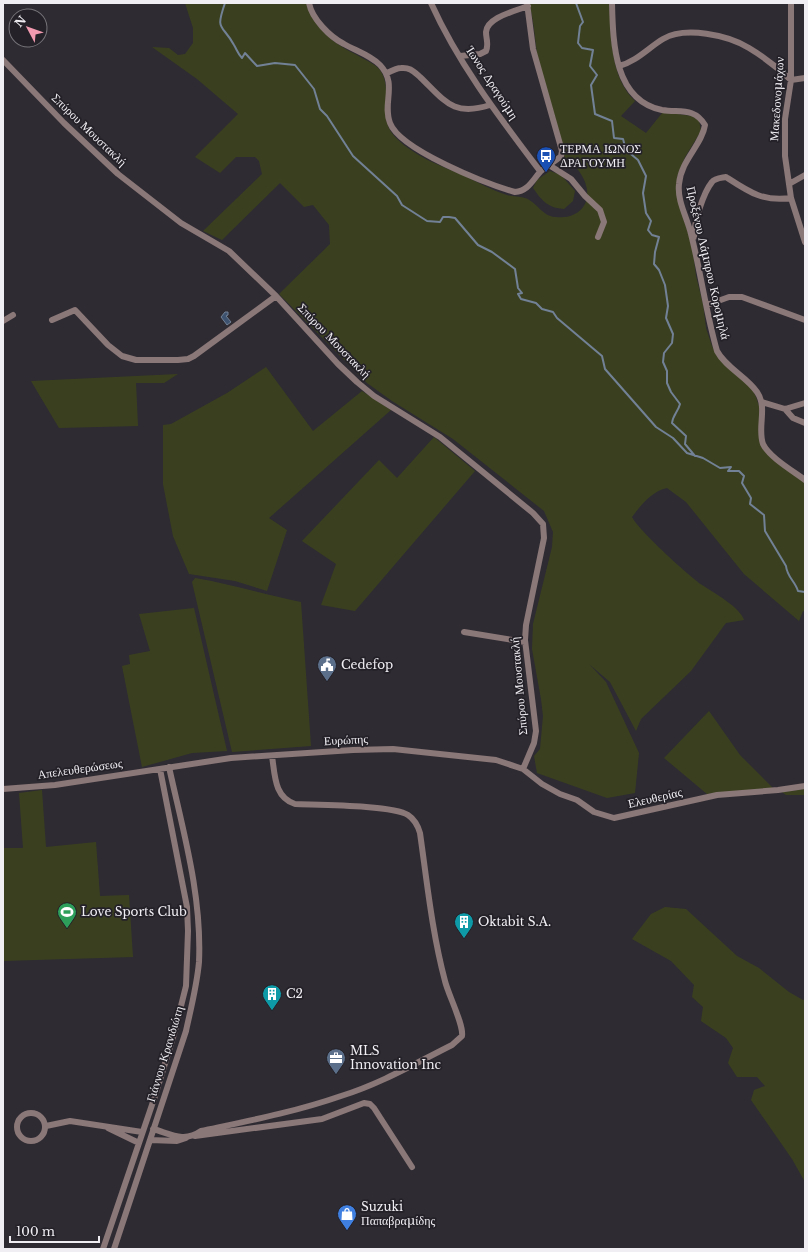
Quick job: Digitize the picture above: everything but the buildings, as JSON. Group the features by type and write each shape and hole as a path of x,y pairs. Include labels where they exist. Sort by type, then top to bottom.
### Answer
{"street":[{"path":"309,3 320,24 328,32 342,43 372,58 387,73 390,96 388,110 390,122 395,132 426,155 465,174 515,192 521,192 528,187 540,171 561,156 562,151 533,49 527,4 494,20 488,26 486,32 488,46 486,51 480,54 460,56"},
{"name":"Ίωνος Δραγούμη","path":"432,3 460,56 490,105 540,171"},
{"name":"Προξένου Λάμπρου Κορομηλά","path":"612,3 613,26 619,66 624,84 639,101 662,110 695,113 700,117 704,125 702,134 685,163 679,185 682,208 694,247 712,333 719,355 721,359 748,381 762,402"},
{"name":"Μακεδονομάχων","path":"791,3 791,80 784,138 791,198 805,242"},
{"path":"619,66 637,58 663,39 673,34 683,32 723,37 749,48 791,80 805,78"},
{"name":"Σπύρου Μουστακλή","path":"3,60 69,128 118,174 181,223 229,251 276,296 338,364 357,382 374,396 440,437 533,513 543,524 544,538 526,625 525,642 536,731 534,743 523,769"},
{"path":"387,73 400,68 411,69 451,106 456,108 476,110 490,105"},
{"path":"549,165 571,179 585,196 600,210 604,222 598,237"},
{"path":"789,184 805,175"},
{"path":"694,247 694,231 705,195 712,182 719,178 726,177 766,199 791,198"},
{"path":"52,320 75,310 108,345 125,357 139,360 183,360 198,353 276,296"},
{"path":"707,305 729,297 742,297 805,320"},
{"path":"3,321 13,315"},
{"path":"805,423 793,418 785,409 762,402 763,443 767,450 805,480"},
{"path":"785,409 805,403"},
{"path":"464,632 525,642"},
{"name":"Ευρώπης","path":"169,767 231,758 393,749 496,760 523,769"},
{"path":"193,1137 201,1131 285,1113 368,1086 458,1042 463,1032 445,982 437,945 420,833 417,825 409,816 387,809 295,804 289,802 278,790 272,756"},
{"name":"Απελευθερώσεως","path":"3,789 55,785 169,767"},
{"name":"Γιάννου Κρανιδιώτη","path":"114,1249 186,1031 194,995 198,963 198,910 194,882 169,767"},
{"name":"Γιάννου Κρανιδιώτη","path":"103,1249 176,1028 186,986 188,960 187,907 160,769"},
{"name":"Ελευθερίας","path":"523,769 560,794 576,800 594,812 614,818 717,795 805,786"},
{"path":"150,1140 177,1142 186,1138 322,1118 364,1103 370,1104 374,1108 412,1167"},
{"path":"29,1112 38,1114 42,1117 46,1126 43,1135 40,1138 30,1141 22,1138 17,1130 18,1120 25,1113 29,1112"},
{"path":"46,1126 67,1121 142,1132"},
{"path":"102,1125 139,1143"},
{"path":"153,1129 186,1138"}],"green space":[{"path":"185,3 306,3 314,20 331,39 372,63 380,70 386,87 387,122 390,130 396,138 411,150 428,160 507,195 523,197 550,216 566,217 576,214 586,203 587,192 585,182 580,172 562,155 561,152 548,109 541,77 533,19 529,3 609,3 613,55 616,68 620,80 635,101 621,116 646,133 663,112 692,116 699,120 701,131 685,157 677,177 678,201 692,245 696,276 703,304 706,328 712,346 717,356 750,384 759,406 762,447 805,483 805,612 803,611 799,621 744,574 686,502 667,488 656,492 643,503 632,517 636,523 653,542 676,563 702,585 732,605 742,615 744,620 726,623 691,671 641,719 636,731 610,682 589,664 606,682 639,753 635,793 607,798 537,773 534,756 540,749 543,716 532,649 533,624 552,547 553,532 544,511 453,439 392,401 367,383 279,294 330,244 329,225 313,205 304,207 280,183 222,240 203,231 262,174 259,161 255,157 236,157 220,173 195,157 238,114 197,79 152,47 169,48 178,55 185,54 193,43 193,28"},
{"path":"550,171 561,175 575,191 573,201 564,209 554,207 546,203 539,197 533,188 537,180"},
{"path":"266,367 313,431 362,391 391,410 269,518 287,530 267,591 235,581 189,574 173,536 163,484 163,425 171,424 227,393"},
{"path":"178,374 164,383 136,383 138,426 59,428 31,381"},
{"path":"434,437 475,471 355,611 321,605 336,564 302,541 379,460 397,478"},
{"path":"195,578 301,602 311,746 232,752 192,582"},
{"path":"194,608 227,751 192,753 142,767 122,666 130,664 129,655 150,651 139,614"},
{"path":"709,711 740,755 774,789 707,794 664,758"},
{"path":"805,789 805,795 786,795 782,792"},
{"name":"Love Sports Club","path":"42,790 46,847 96,842 100,896 129,895 133,957 3,961 3,848 23,848 19,793"},
{"path":"665,907 686,909 737,956 759,968 789,992 803,1000 805,999 805,1182 792,1159 751,1100 754,1090 765,1086 757,1077 737,1077 728,1063 733,1048 726,1038 701,1021 703,1007 692,997 694,985 671,961 632,939 651,914"}],"water":[{"path":"225,312 228,312 228,315 226,316 231,322 227,325 221,317"}],"waterway":[{"path":"225,3 220,19 221,27 230,38 242,58 245,53 257,66 275,63 295,65 314,89 320,109 327,116 353,156 397,196 402,205 427,221 440,222 443,217 455,218 478,245 492,252 515,269 518,288 522,293 518,294 521,299 536,303 542,309 553,312 557,318 602,356 605,369 656,427 673,438 687,453 703,458 720,468 731,467 728,471 739,471 744,476 742,483 751,498 750,504 764,515 765,531 786,566 788,573 798,591 805,592"},
{"path":"576,3 583,22 580,26 578,43 582,48 593,50 590,66 597,75 591,85 595,114 612,121 614,138 623,139 626,150 638,160 646,176 643,193 646,213 651,221 648,230 652,235 659,237 655,252 654,264 659,270 665,285 668,306 666,318 673,334 672,343 664,353 663,362 667,371 667,383 671,392 680,404 672,423 686,436 685,444 695,456"}],"place":[{"name":"ΤΕΡΜΑ ΙΩΝΟΣ ΔΡΑΓΟΥΜΗ","path":"546,173"},
{"name":"Cedefop","path":"327,682"},
{"name":"Love Sports Club","path":"67,929"},
{"name":"Oktabit S.A.","path":"464,939"},
{"name":"C2","path":"272,1011"},
{"name":"MLS Innovation Inc","path":"336,1075"},
{"name":"Suzuki Παπαβραμίδης","path":"347,1231"}]}
